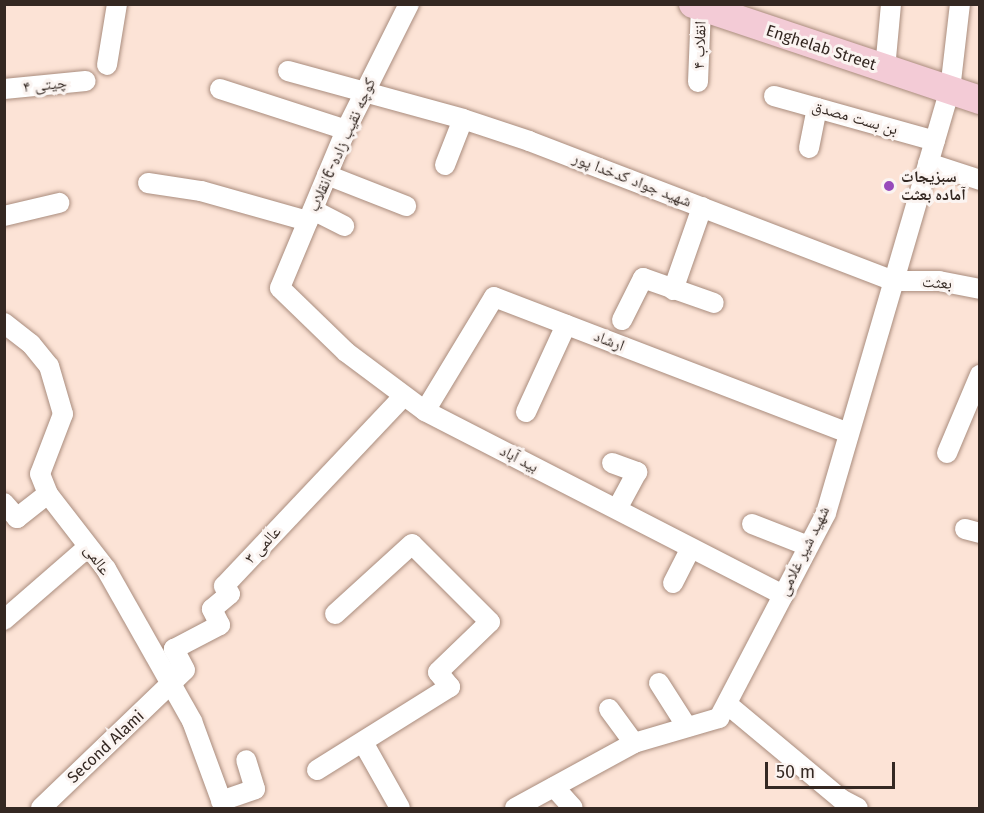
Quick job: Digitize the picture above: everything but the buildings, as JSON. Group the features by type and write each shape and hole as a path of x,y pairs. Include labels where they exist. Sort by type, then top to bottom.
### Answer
{"main road":[{"name":"Enghelab Street","path":"697,6 980,100"}],"street":[{"path":"107,65 117,4"},
{"name":"کوچه نقیب زاده-6انقلاب","path":"280,288 346,130 409,4"},
{"path":"885,69 891,4"},
{"name":"شهید شیر غلامی","path":"515,808 634,743 719,718 727,704 826,513 950,90 960,4"},
{"name":"انقلاب ۴","path":"697,6 698,82"},
{"name":"شهید جواد کدخدا پور","path":"288,71 463,118 894,281"},
{"name":"چیتی ۴","path":"4,89 86,81"},
{"path":"220,89 346,130"},
{"name":"بن بست مصدق","path":"774,96 935,141"},
{"path":"809,148 817,108"},
{"path":"445,165 463,118"},
{"path":"928,163 980,180"},
{"path":"327,175 406,206"},
{"path":"148,183 201,191 310,215 344,226"},
{"path":"4,216 59,203"},
{"path":"673,290 702,207"},
{"path":"622,320 643,278 714,303"},
{"name":"بعثت","path":"894,281 939,281 980,289"},
{"name":"بید آباد","path":"280,288 346,352 403,397 425,411 783,595"},
{"name":"ارشاد","path":"425,411 494,297 849,433"},
{"name":"عالمی","path":"4,323 31,344 49,366 63,414 40,474 48,494 106,569 192,721 223,805"},
{"path":"526,412 566,325"},
{"path":"947,453 980,375"},
{"name":"عالمی ۳","path":"171,686 185,670 174,650 220,625 213,609 230,594 224,586 403,397"},
{"path":"612,463 637,472 617,509"},
{"path":"4,503 17,518 48,494"},
{"path":"752,524 808,546"},
{"path":"317,770 364,744 450,687 438,672 490,622 412,544 335,614"},
{"path":"4,620 88,547"},
{"path":"673,583 691,548"},
{"path":"659,683 687,727"},
{"name":"Second Alami","path":"41,808 171,686"},
{"path":"727,704 841,799 858,808"},
{"path":"609,709 634,743"},
{"path":"364,744 400,808"},
{"path":"223,805 255,789 246,760"},
{"path":"554,787 573,808"}],"place":[{"name":"سبزیجات آماده بعثت","path":"889,186"}]}
